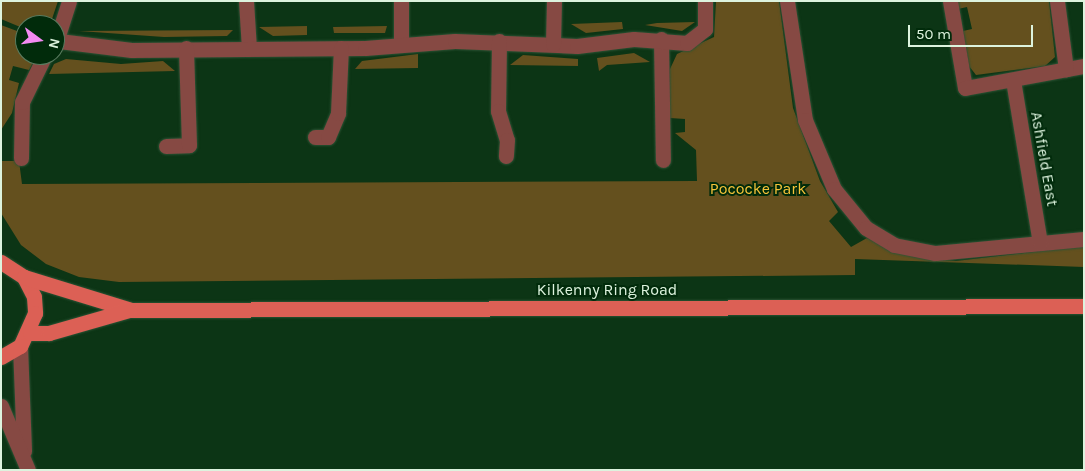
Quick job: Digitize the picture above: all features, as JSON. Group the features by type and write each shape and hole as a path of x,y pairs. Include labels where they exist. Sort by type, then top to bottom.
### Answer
{"main road":[{"name":"Kilkenny Ring Road","path":"1,262 24,277 130,310"},
{"path":"1,357 20,346 30,333 34,297 24,277"},
{"name":"Kilkenny Ring Road","path":"30,333 49,333 130,310 1084,306"}],"street":[{"path":"65,15 69,1"},
{"path":"246,1 249,49"},
{"path":"401,1 401,42"},
{"path":"553,44 554,1"},
{"path":"65,44 117,50 342,48 401,42 499,41 553,44 660,39 687,43 698,39 705,29 706,1"},
{"path":"787,1 805,120 834,189 866,228 894,245 935,254 1084,239"},
{"path":"950,1 965,88 1084,66"},
{"path":"1057,1 1066,69"},
{"path":"660,39 663,160"},
{"path":"499,41 498,111 507,140 506,156"},
{"path":"166,146 188,145 186,48"},
{"path":"315,137 328,137 338,112 342,48"},
{"path":"21,158 22,102 40,65"},
{"name":"Ashfield East","path":"1013,80 1040,243"},
{"path":"20,346 24,451 28,470"},
{"path":"1,406 24,451"}],"green space":[{"path":"1,1 58,1 53,15 15,15 15,25 1,19"},
{"name":"Pococke Park","path":"716,1 779,1 793,108 820,181 838,212 829,221 851,247 867,238 914,257 956,261 1084,246 1084,267 855,259 855,275 119,282 79,277 46,264 21,245 1,213 1,161 19,161 22,184 697,181 696,150 675,133 685,132 685,119 670,118 670,69 677,54 714,37"},
{"path":"957,1 1049,1 1055,57 1045,66 976,75 969,66 963,31 972,29 967,7 958,9"},
{"path":"622,22 623,29 586,33 571,24"},
{"path":"695,22 682,31 645,25 657,23"},
{"path":"1,25 15,30 15,65 32,65 29,70 13,66 9,80 19,83 12,113 1,130"},
{"path":"307,26 307,35 273,36 259,27"},
{"path":"387,26 385,33 334,33 333,27"},
{"path":"233,30 227,36 164,37 79,31"},
{"path":"634,53 650,62 607,65 599,71 597,58"},
{"path":"418,54 418,68 355,69 362,61"},
{"path":"523,55 578,59 578,66 510,65"},
{"path":"65,59 121,64 163,61 175,71 49,74 54,65 65,65"}]}
